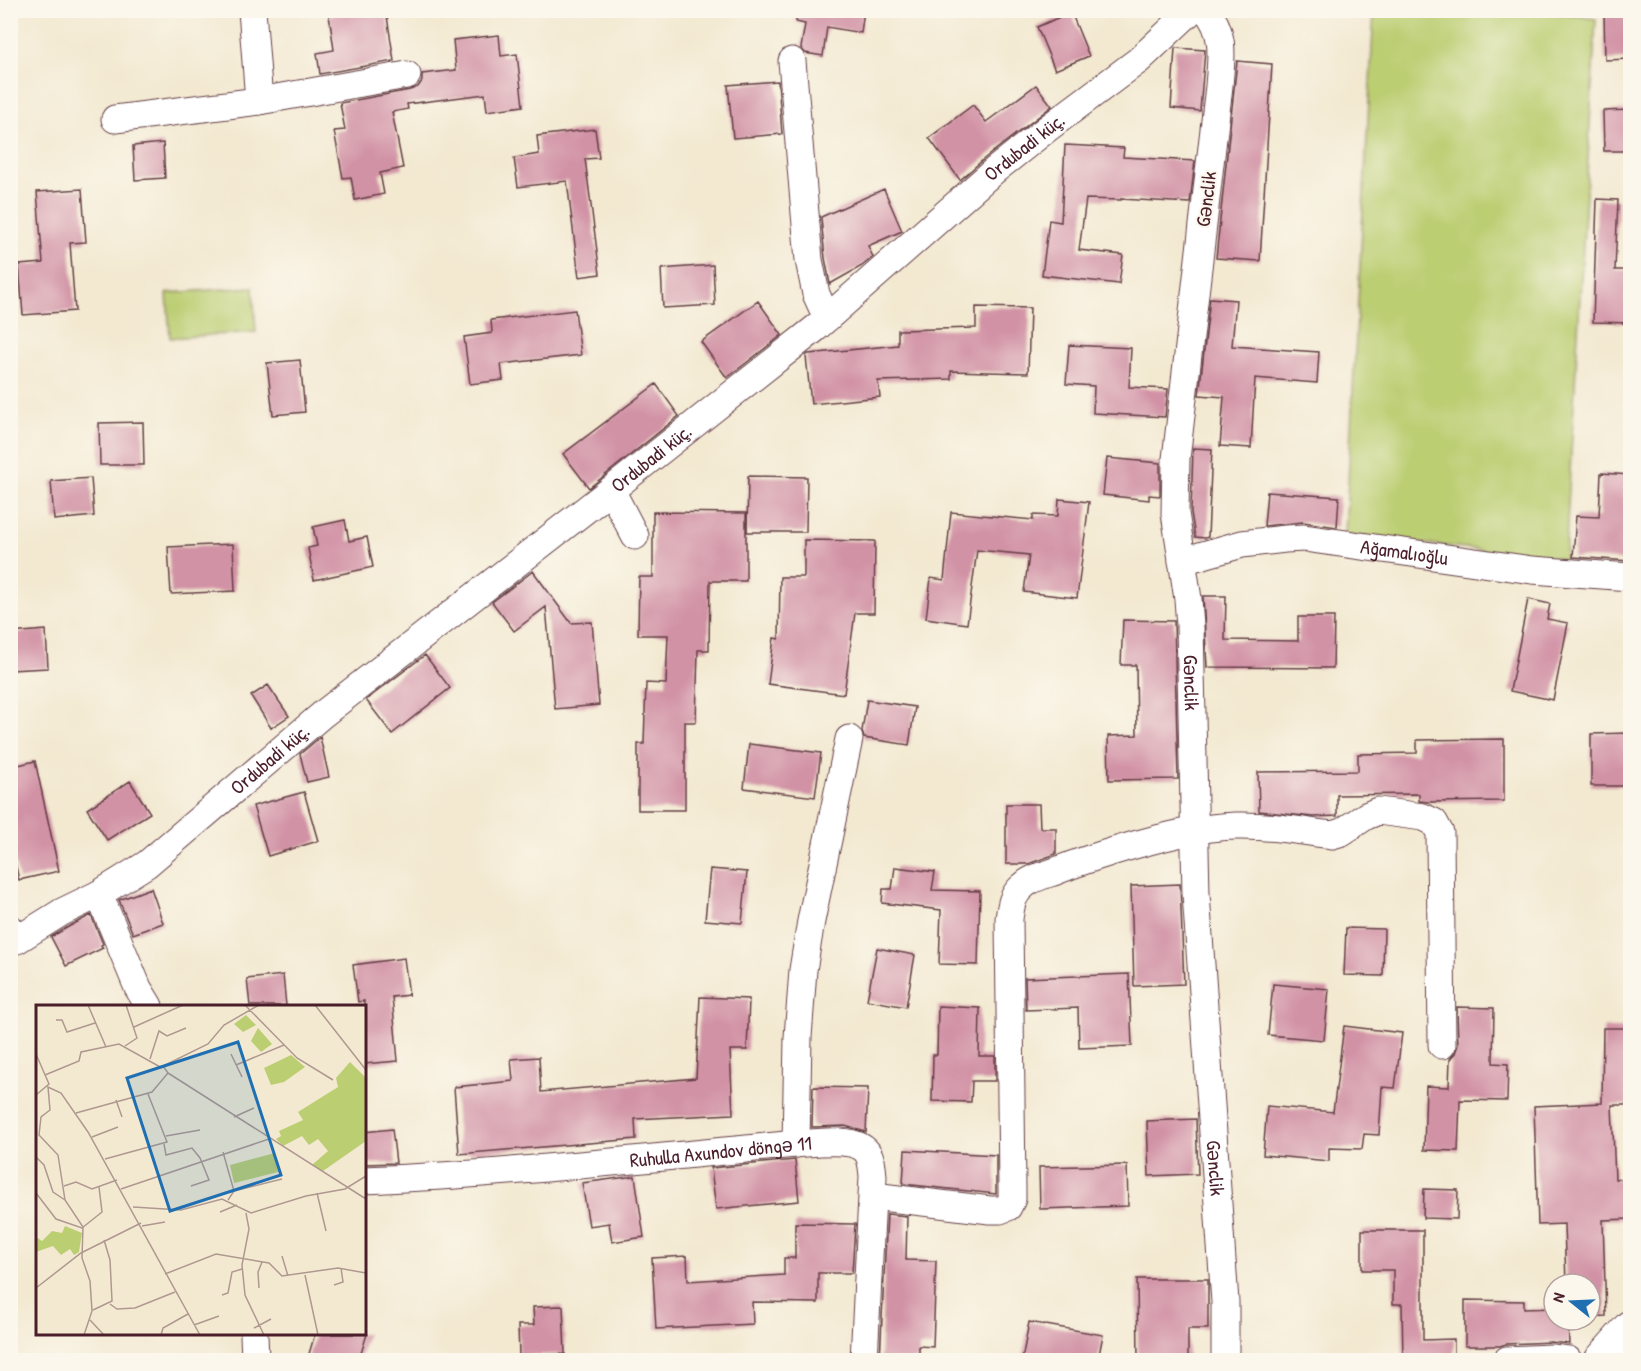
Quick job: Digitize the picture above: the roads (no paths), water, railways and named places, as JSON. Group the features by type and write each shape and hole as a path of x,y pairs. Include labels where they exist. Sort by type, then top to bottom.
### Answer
{"street":[{"path":"252,10 260,101"},
{"name":"Ordubadi küç.","path":"13,937 99,894 147,864 323,714 827,318 1004,163 1139,60 1192,10"},
{"name":"Gənclik","path":"1206,10 1213,18 1219,32 1220,86 1176,459 1174,513 1190,626 1196,894 1225,1302 1225,1360"},
{"path":"792,61 809,260 816,294 827,318"},
{"path":"116,119 260,101 407,75"},
{"path":"611,490 635,536"},
{"name":"Ağamalıoğlu","path":"1182,561 1242,544 1305,538 1532,570 1630,577"},
{"path":"796,1144 798,1037 803,970 849,739"},
{"path":"873,1196 990,1210 1008,1207 1012,1199 1009,918 1014,896 1026,883 1089,857 1160,837 1195,829 1255,826 1332,835 1342,832 1378,811 1423,817 1434,822 1440,833 1442,1045"},
{"path":"99,894 138,988 148,1005"},
{"name":"Ruhulla Axundov döngə 11","path":"366,1180 555,1167 796,1144 825,1142 856,1144 866,1151 872,1162 873,1196 864,1360"},
{"path":"1601,1360 1630,1327"},
{"path":"254,1335 255,1360"},
{"path":"1507,1360 1552,1358 1568,1360"}]}
